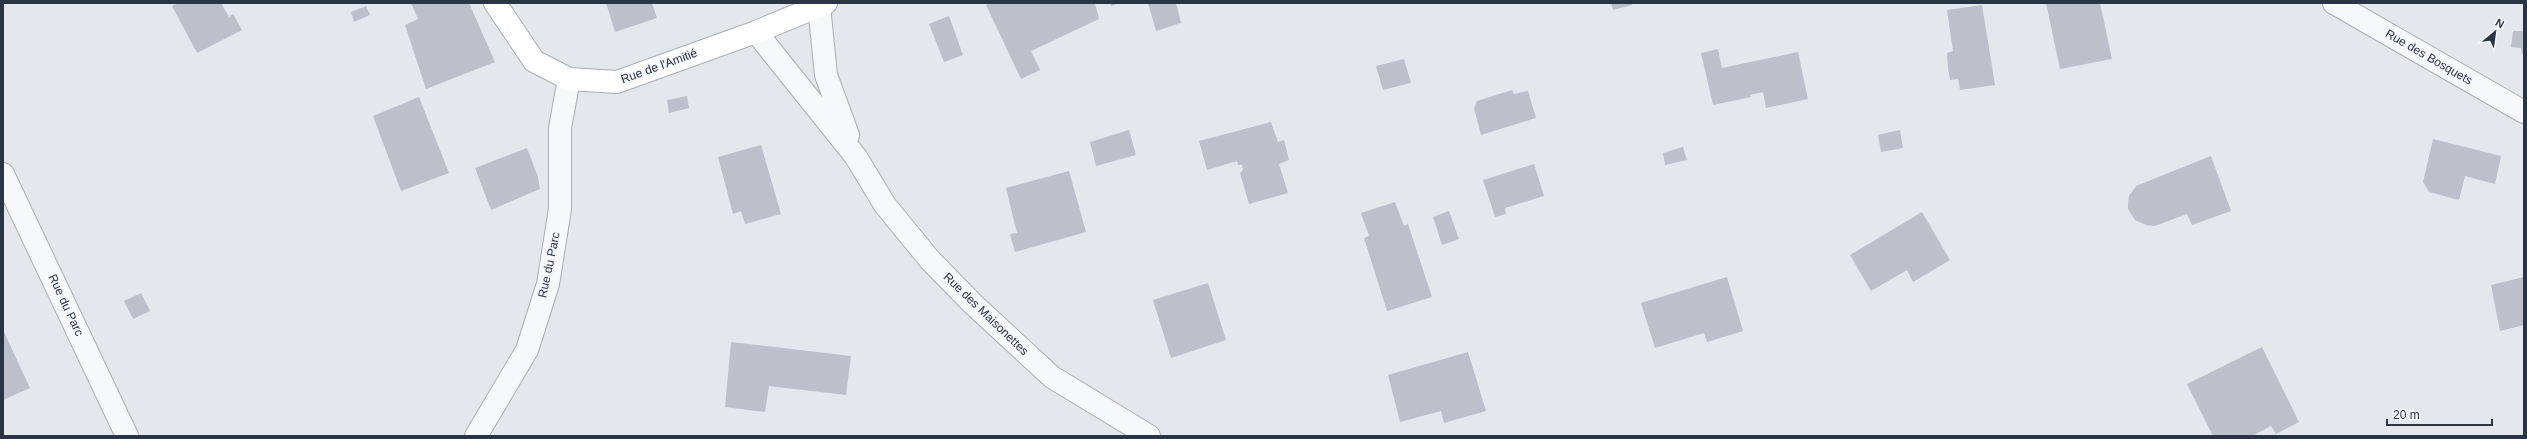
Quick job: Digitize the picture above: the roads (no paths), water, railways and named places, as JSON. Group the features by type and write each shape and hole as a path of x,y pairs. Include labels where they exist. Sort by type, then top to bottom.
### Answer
{"street":[{"name":"Rue de l'Amitié","path":"495,3 534,61 569,79 617,82 756,32 822,4"},
{"name":"Rue des Bosquets","path":"2334,3 2524,112"},
{"name":"Rue des Maisonettes","path":"822,4 826,75 856,157"},
{"name":"Rue des Maisonettes","path":"756,32 856,157 885,204 930,260 973,304 1052,377 1149,436"},
{"name":"Rue du Parc","path":"476,436 527,350 548,284 560,209 560,128 569,79"},
{"name":"Rue du Parc","path":"3,174 127,436"}]}
